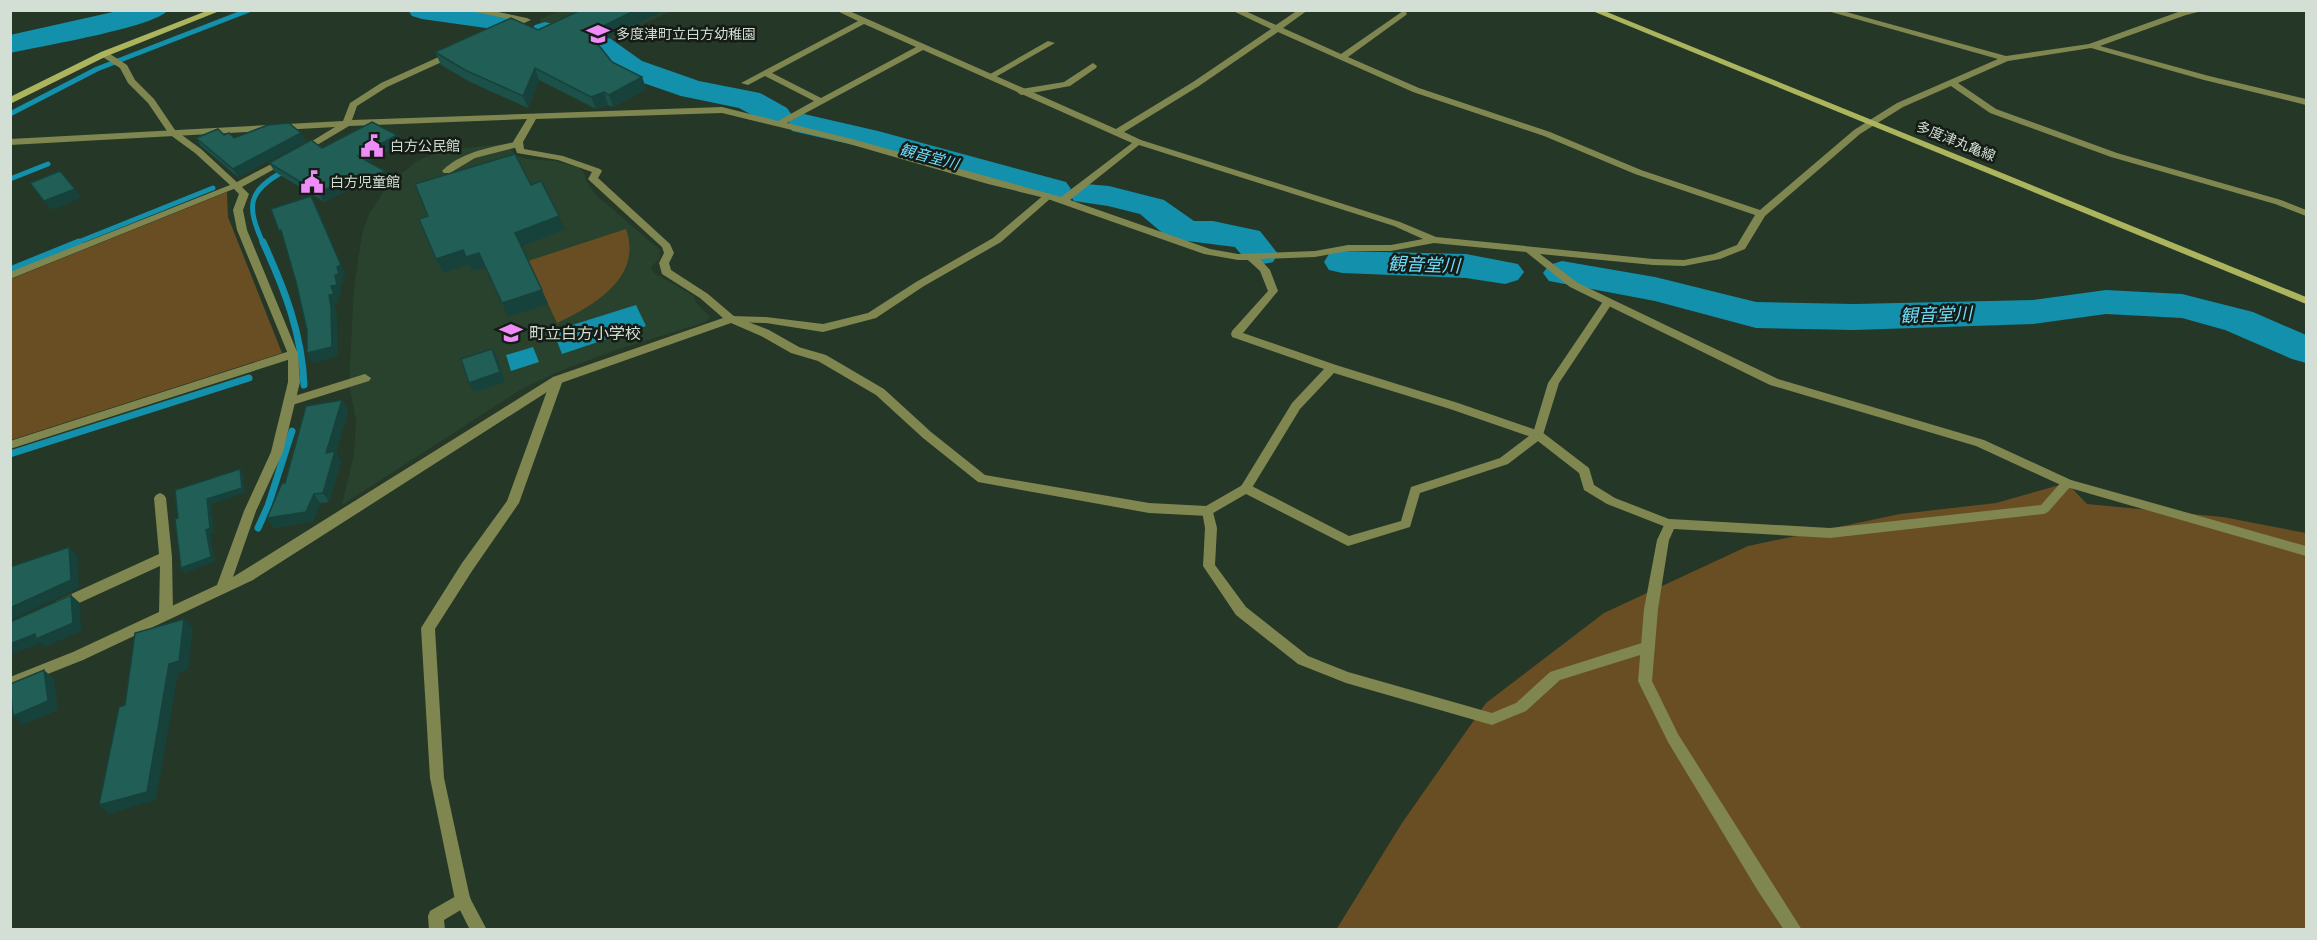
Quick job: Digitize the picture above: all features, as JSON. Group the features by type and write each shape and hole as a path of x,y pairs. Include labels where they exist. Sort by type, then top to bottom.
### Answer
{"main road":[{"path":"10,101 218,10"},
{"name":"多度津丸亀線","path":"1594,10 2307,301"}],"street":[{"path":"470,10 527,20 496,34"},
{"path":"839,10 1138,142 1398,224 1434,240"},
{"path":"1235,10 1416,90 1546,134 1638,172 1761,214"},
{"path":"1118,132 1278,30 1304,10"},
{"path":"1828,10 2006,59"},
{"path":"10,142 346,124 722,110 849,141 1048,196 1208,252 1238,257 1315,254 1348,248 1391,248 1434,240 1653,262 1684,263 1716,257 1740,247 1761,214 1872,122 1900,105 2006,59 2091,46 2184,13 2202,10"},
{"path":"1341,58 1403,13"},
{"path":"745,83 864,21"},
{"path":"989,77 1051,44"},
{"path":"2091,46 2207,78 2307,102"},
{"path":"779,124 922,47"},
{"path":"10,276 236,186 297,154 346,124 353,105 376,90 466,48"},
{"path":"111,58 124,67 131,81 152,101 172,132 198,151 244,194 237,210 242,230 293,354 294,382 277,452 250,511 223,587"},
{"path":"1021,92 1066,84 1093,66"},
{"path":"766,73 820,101"},
{"path":"1950,82 1993,111 2114,155 2278,202 2307,213"},
{"path":"533,117 519,144 520,151 560,158 597,171 593,179 666,246 669,253 664,263 666,272 704,296 731,319 765,333 795,350 822,358 880,392 927,435 982,479 1149,508 1208,511 1246,488 1296,406 1332,368"},
{"path":"1063,201 1138,142"},
{"path":"447,171 456,163 473,155 519,144"},
{"path":"10,683 78,656 248,576 557,380 731,319 766,320 823,328 872,316 920,284 997,240 1048,196"},
{"path":"1528,249 1574,285 1774,382 1980,443 2067,483 2307,551"},
{"path":"1250,256 1265,270 1273,291 1236,334 1332,368 1454,405 1538,435 1585,471 1588,487 1611,501 1670,524 1842,531 2044,509 2067,483"},
{"path":"1246,488 1347,541 1406,524 1414,490 1504,461 1538,435 1554,383 1608,302"},
{"path":"10,445 293,354"},
{"path":"290,402 365,378"},
{"path":"479,930 463,900 436,778 428,628 467,567 513,503 557,380"},
{"path":"160,498 166,557 166,614"},
{"path":"1208,511 1211,528 1209,566 1241,611 1303,660 1346,676 1492,719 1521,707 1555,676 1648,647"},
{"path":"1670,524 1663,540 1651,609 1646,681 1673,738 1764,886 1794,930"},
{"path":"52,608 166,557"},
{"path":"437,930 436,916 463,900"}],"shaded area":[{"name":"多度津町立白方幼稚園","path":"559,11 671,11 606,42 541,26 540,19"},
{"name":"町立白方小学校","path":"513,143 511,150 517,156 554,161 578,167 584,172 586,181 596,195 660,250 660,258 651,267 654,273 694,296 696,303 710,317 706,322 619,349 562,370 520,390 342,505 354,454 356,421 349,384 354,287 362,234 369,214 387,186 415,162 432,154 457,149"},
{"path":"227,192 228,217 282,353 11,440 11,279"},
{"path":"626,229 629,246 628,261 622,275 600,298 557,323 528,261"},
{"path":"2067,483 2087,504 2223,517 2306,533 2306,929 1336,930 1402,823 1486,703 1604,613 1748,546 1900,514 1996,503"}],"water":[{"path":"636,305 646,326 562,354 553,331"},
{"path":"533,347 539,362 511,371 506,355"}],"building":[{"path":"581,10 636,10 589,33 612,62 642,77 609,95 604,92 591,97 535,68 523,96 465,70 435,52 511,18 538,30"},
{"path":"372,122 397,135 358,156 385,171 364,182 353,175 319,193 269,163 311,140 322,148"},
{"path":"289,123 301,133 233,169 196,138 218,129 224,135 229,133 234,138 268,125"},
{"path":"515,154 531,185 541,181 559,216 515,233 542,290 502,303 479,253 466,257 463,250 436,259 419,219 428,216 415,184"},
{"path":"60,171 75,189 44,201 30,183"},
{"path":"311,196 341,265 337,267 339,274 335,275 337,285 331,286 334,294 329,295 332,347 307,353 307,330 296,282 281,230 279,231 271,209"},
{"path":"492,349 500,372 469,383 461,359"},
{"path":"342,400 326,453 335,451 323,493 314,494 306,512 267,518 282,483 285,483 306,406"},
{"path":"240,469 242,488 207,499 210,528 206,530 211,557 181,568 175,519 178,518 175,490"},
{"path":"69,547 71,580 10,608 10,567"},
{"path":"71,595 73,623 36,639 35,634 10,644 10,622"},
{"path":"184,619 179,661 169,664 147,792 99,805 119,707 125,705 135,633"},
{"path":"44,670 48,701 13,716 10,684"}],"waterway":[{"name":"観音堂川","path":"10,44 125,19 154,10"},
{"path":"10,114 97,69 249,10"},
{"name":"観音堂川","path":"422,10 507,22"},
{"name":"観音堂川","path":"545,31 600,45 631,68 692,89 749,100 776,115"},
{"name":"観音堂川","path":"804,124 867,138 1054,189"},
{"path":"10,179 48,164"},
{"path":"263,243 254,219 254,200 257,192 264,185 286,170"},
{"path":"76,243 213,188"},
{"name":"観音堂川","path":"1086,194 1109,196 1152,207 1179,228 1192,232 1213,232 1247,239 1260,254"},
{"path":"10,270 79,242"},
{"path":"263,242 291,311 300,347 304,385"},
{"name":"観音堂川","path":"1342,262 1466,266 1505,272"},
{"name":"観音堂川","path":"1562,273 1655,289 1756,315 1854,317 2033,312 2106,302 2182,306 2239,321 2306,350"},
{"path":"10,454 249,378"},
{"path":"258,528 268,506 292,431"}],"place":[{"name":"多度津町立白方幼稚園","path":"598,34"},
{"name":"白方公民館","path":"372,146"},
{"name":"白方児童館","path":"312,182"},
{"name":"町立白方小学校","path":"511,333"}]}
